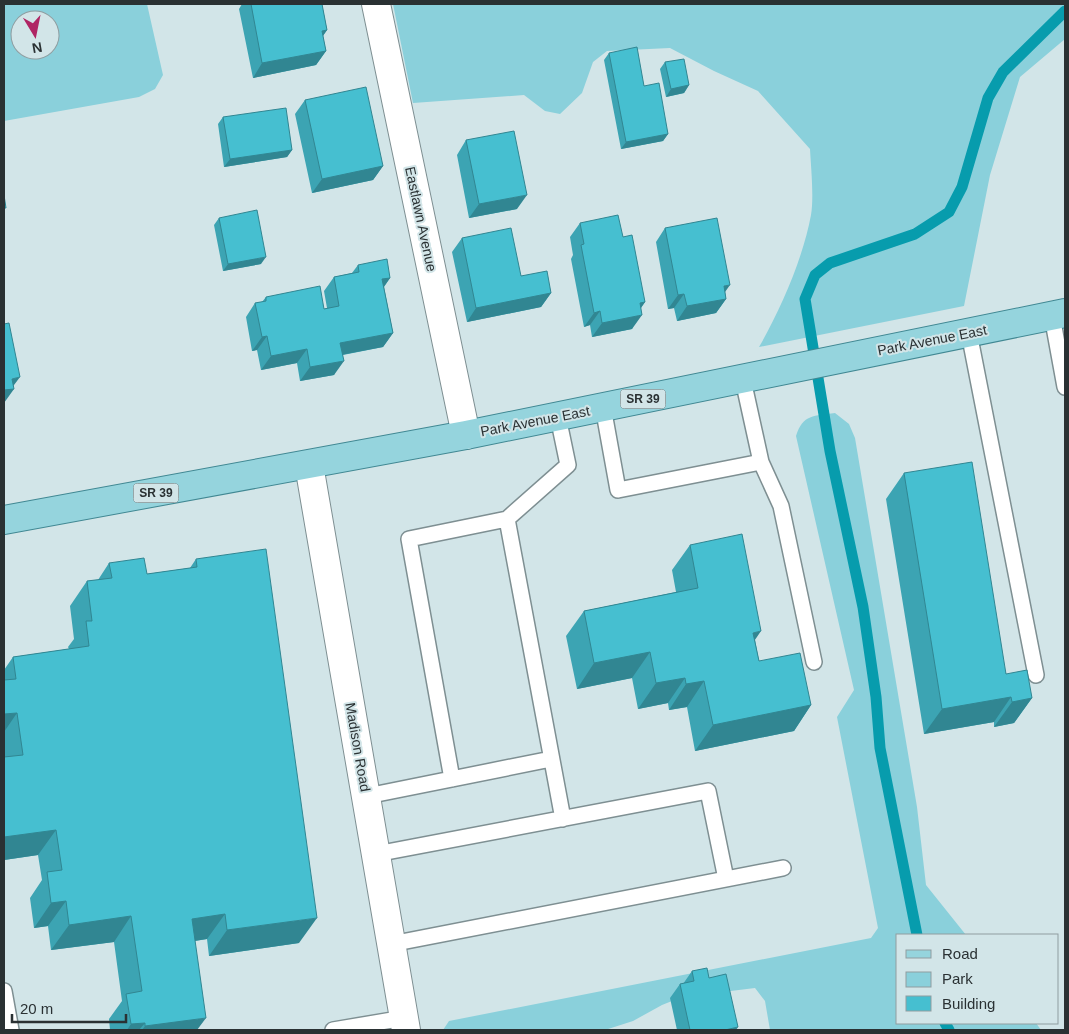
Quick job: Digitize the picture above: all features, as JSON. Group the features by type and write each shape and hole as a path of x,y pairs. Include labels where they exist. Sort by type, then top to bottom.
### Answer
{"main road":[{"name":"Park Avenue East","path":"4,520 466,435 1059,315"}],"street":[{"name":"Eastlawn Avenue","path":"376,4 466,435"},
{"name":"Madison Road","path":"309,465 405,1024"}],"lane":[{"path":"1059,315 1065,387"},
{"path":"969,333 1036,675"},
{"path":"753,377 761,462 781,506 814,662"},
{"path":"603,407 618,490 761,462"},
{"path":"452,779 409,539 507,519 568,465 558,416"},
{"path":"507,519 562,819"},
{"path":"367,796 551,759"},
{"path":"376,854 708,791 726,879"},
{"path":"391,944 783,868"},
{"path":"4,994 10,1030"},
{"path":"333,1030 405,1024"}],"green space":[{"path":"4,4 147,4 163,75 155,89 139,97 4,121"},
{"path":"393,4 1065,4 1065,39 1020,77 990,175 964,306 759,347 783,300 797,266 811,215 812,191 810,149 758,91 670,48 607,51 593,62 582,93 560,114 545,111 524,95 413,103"},
{"path":"835,413 849,424 855,438 917,807 926,885 965,934 896,934 896,1024 1037,1024 1041,1030 770,1030 765,1001 755,988 682,997 662,1005 633,1021 605,1030 443,1030 449,1021 871,938 878,928 837,717 854,690 796,436 802,424 810,417"}],"building":[{"path":"251,4 322,4 327,30 322,31 326,51 262,63"},
{"path":"637,47 644,86 659,83 668,134 626,142 609,53"},
{"path":"684,59 689,85 671,89 665,62"},
{"path":"366,87 383,166 322,179 305,100"},
{"path":"286,108 292,150 230,159 223,117"},
{"path":"514,131 527,195 479,204 466,140"},
{"path":"257,210 266,257 228,264 219,218"},
{"path":"618,215 623,237 632,235 645,302 640,303 642,315 602,323 600,311 594,313 581,245 584,244 580,223"},
{"path":"717,218 730,285 724,286 726,299 687,306 684,294 678,295 665,228"},
{"path":"511,228 521,276 547,271 551,293 476,308 462,238"},
{"path":"387,259 390,278 382,279 393,333 340,343 344,361 310,367 307,349 271,356 267,336 262,337 255,303 266,301 266,297 320,286 324,309 339,306 334,277 359,272 358,265"},
{"path":"9,323 20,377 12,379 14,389 4,390 4,324"},
{"path":"972,462 1006,674 1027,670 1032,698 1012,702 1011,697 942,709 904,473"},
{"path":"742,534 761,631 753,633 759,661 800,653 811,705 713,725 704,681 686,684 685,678 656,683 650,652 594,663 584,611 698,588 690,545"},
{"path":"266,549 317,918 227,930 225,914 192,919 206,1018 145,1026 145,1023 131,1024 126,994 142,991 131,916 69,925 66,901 51,903 47,872 62,870 56,830 4,837 4,757 23,755 17,713 4,714 4,680 16,679 13,657 89,646 86,621 92,621 87,581 112,578 109,563 144,558 147,574 197,567 196,559"},
{"path":"707,968 709,978 726,974 738,1027 725,1030 690,1030 680,984 694,981 692,971"}],"waterway":[{"path":"917,934 880,748 876,697 863,607 830,451 805,299 815,275 830,263 915,234 949,212 962,187 988,98 1003,72 1065,11"},
{"path":"946,1024 949,1030"}]}
